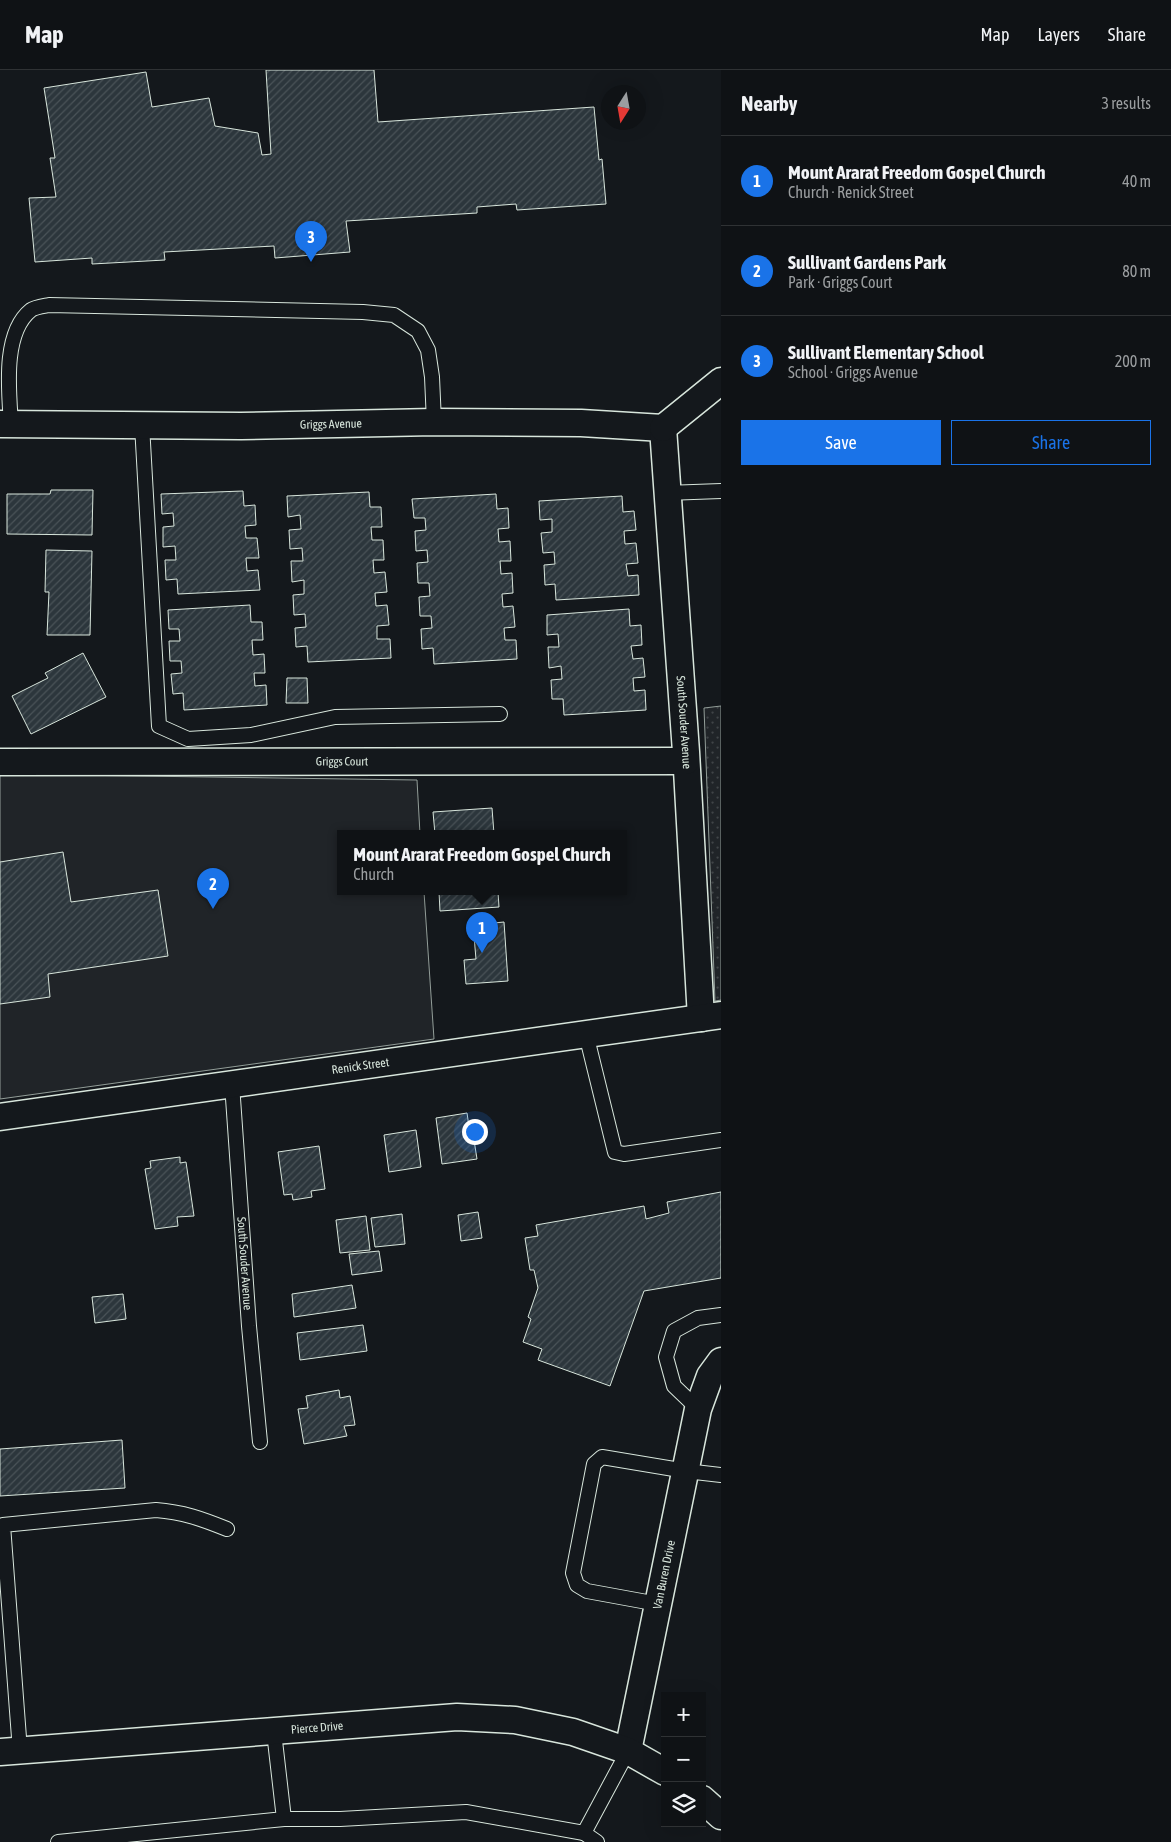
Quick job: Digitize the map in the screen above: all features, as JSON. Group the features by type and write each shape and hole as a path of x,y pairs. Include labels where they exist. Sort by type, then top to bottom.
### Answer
{"street":[{"path":"662,428 721,381"},
{"name":"Griggs Avenue","path":"5,424 241,426 434,422 581,423 662,428"},
{"name":"South Souder Avenue","path":"662,428 686,762 711,1016"},
{"name":"Griggs Court","path":"0,762 686,762"},
{"name":"Renick Street","path":"0,1116 711,1016"},
{"name":"Van Buren Drive","path":"628,1751 698,1409 710,1376 721,1361"},
{"name":"Pierce Drive","path":"10,1751 457,1717 515,1720 573,1732 628,1751"},
{"path":"628,1751 661,1770"},
{"path":"706,1803 721,1816"}],"lane":[{"path":"5,424 9,372 14,341 19,325 32,309 50,305 363,312 394,316 418,331 428,350 432,377 434,422"},
{"path":"142,425 159,726 188,739 251,735 335,717 500,714"},
{"path":"666,493 721,491"},
{"path":"586,1034 615,1152 624,1154 721,1140"},
{"name":"South Souder Avenue","path":"232,1084 249,1326 260,1442"},
{"path":"698,1409 674,1386 666,1357 674,1331 698,1318 721,1316"},
{"path":"658,1604 587,1591 577,1584 574,1573 594,1464 602,1457 721,1475"},
{"path":"10,1751 3,1525 156,1510 178,1511 227,1528"},
{"path":"274,1732 284,1819"},
{"path":"584,1833 628,1751"},
{"path":"58,1842 284,1819 340,1819 466,1812 584,1833 597,1842"}],"shaded area":[{"path":"721,706 721,1000 715,1001 704,708"},
{"path":"0,774 417,780 420,830 337,830 337,895 424,895 434,1039 0,1099"}],"building":[{"path":"266,70 374,70 378,122 594,107 599,160 602,159 606,204 517,210 516,204 477,207 477,213 346,221 350,252 275,258 274,246 164,252 165,260 92,264 92,258 35,262 29,198 56,197 50,158 55,158 44,88 146,72 152,107 209,98 215,126 258,133 262,155 271,154"},
{"path":"51,490 93,490 92,535 7,534 7,494 50,494"},
{"path":"243,491 244,506 255,505 256,525 245,526 246,538 257,538 259,558 246,558 247,571 258,570 260,590 178,594 177,579 166,580 165,560 176,560 175,546 163,547 163,527 174,526 173,513 162,514 161,494"},
{"path":"369,492 370,507 381,507 382,527 371,527 372,540 383,540 384,560 373,560 374,573 385,572 387,592 375,593 376,606 387,605 389,625 377,626 377,639 390,639 391,658 308,662 307,646 296,647 295,628 306,627 305,614 294,615 293,595 304,594 304,580 292,582 291,561 303,561 302,548 290,549 289,530 301,529 300,515 288,517 287,496"},
{"path":"496,494 497,509 508,508 509,528 498,529 499,542 510,541 511,561 500,561 501,574 512,573 513,593 502,594 503,607 513,606 515,627 504,628 505,640 516,640 517,659 434,664 433,648 422,649 421,629 432,628 431,616 420,616 419,597 430,596 429,583 418,583 417,563 428,562 427,550 416,551 415,531 426,530 425,518 414,518 412,499"},
{"path":"622,496 623,512 634,511 636,530 624,531 625,544 636,543 638,563 626,564 628,576 638,575 639,595 556,600 555,584 545,585 544,565 555,564 554,552 543,553 541,533 552,532 552,519 540,520 539,501"},
{"path":"46,550 92,551 90,635 47,635 49,592 45,592"},
{"path":"250,605 251,622 262,622 263,640 252,640 253,655 264,654 265,673 254,673 255,686 266,685 267,705 184,710 183,693 173,694 171,674 182,673 181,661 170,661 169,641 180,641 179,629 169,629 168,610"},
{"path":"629,609 630,626 641,625 642,645 631,646 633,659 643,658 645,677 633,678 634,691 645,690 646,710 564,715 563,699 552,699 551,680 562,679 561,666 549,668 548,647 559,647 558,634 547,635 547,615"},
{"path":"83,653 106,697 31,734 12,696 48,678 45,673"},
{"path":"287,678 307,678 308,703 286,703"},
{"path":"492,808 494,830 435,830 433,812"},
{"path":"63,852 71,902 158,890 168,956 48,974 50,997 0,1004 0,862"},
{"path":"439,895 498,895 499,907 440,911"},
{"path":"504,922 508,981 466,984 464,960 476,959 473,925"},
{"path":"467,1113 471,1140 474,1140 477,1159 442,1164 436,1118"},
{"path":"416,1130 421,1167 389,1172 384,1135"},
{"path":"319,1146 325,1189 311,1191 312,1197 293,1200 292,1194 284,1195 278,1152"},
{"path":"180,1157 180,1163 186,1162 194,1216 177,1217 178,1226 155,1229 145,1169 151,1168 150,1161"},
{"path":"721,1192 721,1278 644,1291 610,1386 538,1360 542,1349 523,1342 531,1319 528,1317 538,1288 534,1270 530,1270 525,1238 538,1236 536,1225 644,1206 646,1219 669,1213 667,1202"},
{"path":"478,1212 482,1238 461,1241 458,1215"},
{"path":"402,1214 405,1244 375,1247 371,1218"},
{"path":"366,1216 370,1250 340,1253 336,1220"},
{"path":"379,1251 382,1271 352,1275 349,1254"},
{"path":"352,1285 356,1308 294,1317 292,1294"},
{"path":"123,1294 126,1319 95,1323 92,1297"},
{"path":"363,1325 367,1351 300,1360 297,1333"},
{"path":"339,1390 340,1398 350,1396 355,1425 344,1426 347,1436 304,1444 298,1409 308,1408 306,1396"},
{"path":"122,1440 125,1488 0,1496 0,1449"}],"place":[{"name":"Sullivant Elementary School","path":"311,262"},
{"name":"Sullivant Gardens Park","path":"213,909"},
{"name":"Mount Ararat Freedom Gospel Church","path":"482,953"}]}
